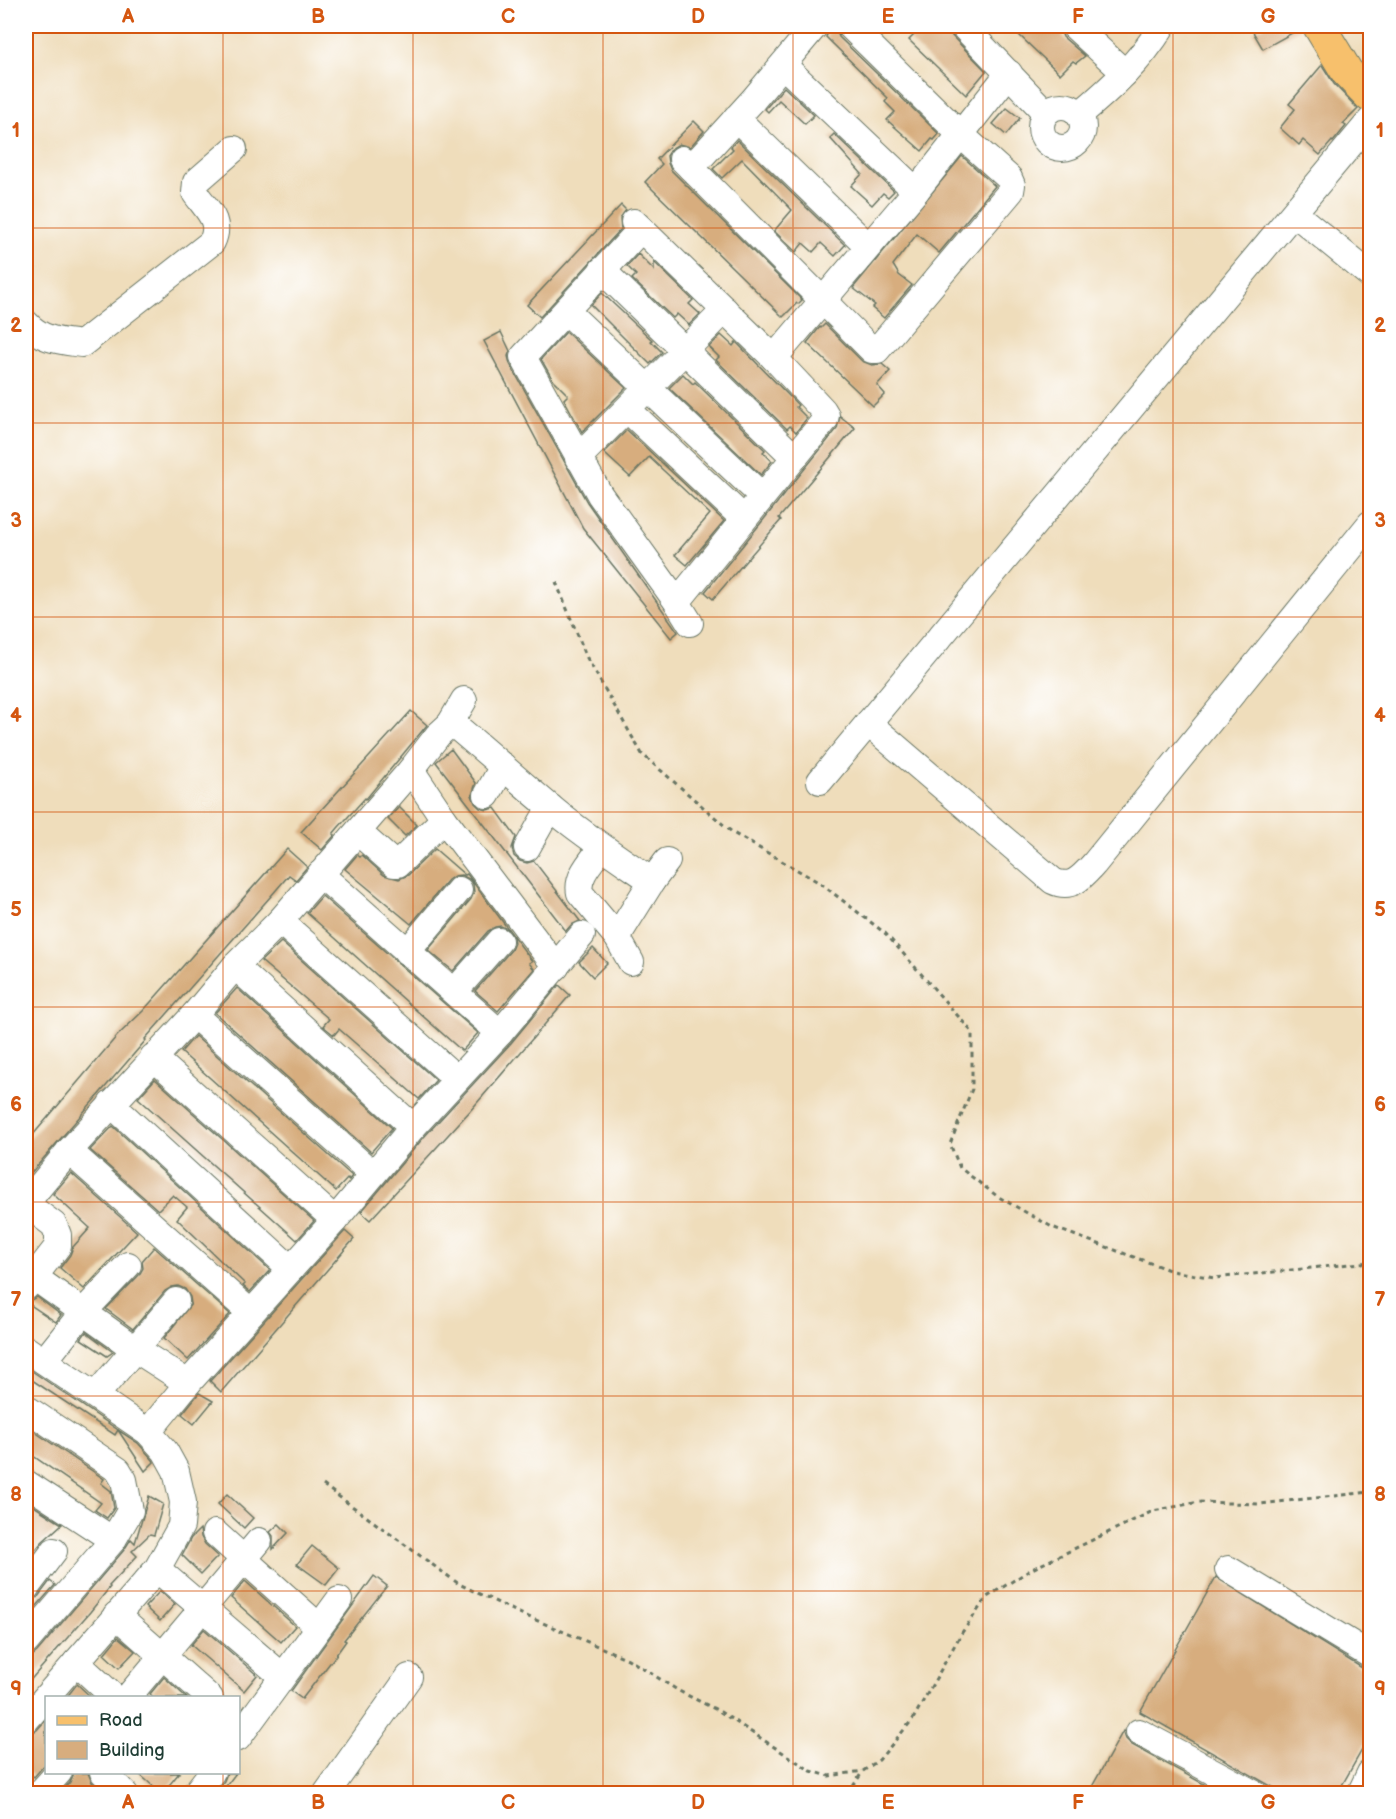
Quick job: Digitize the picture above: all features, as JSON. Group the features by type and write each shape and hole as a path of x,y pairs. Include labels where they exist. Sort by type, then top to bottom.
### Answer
{"main road":[{"path":"1319,26 1347,72 1370,101"},
{"path":"1335,26 1347,72"}],"street":[{"path":"815,26 736,118 686,163 822,302 872,350 877,350 1011,192 1012,185 1010,178 961,135 850,26"},
{"path":"1074,26 1125,73"},
{"path":"1079,115 1105,94 1146,51 1162,26"},
{"path":"969,27 1046,112"},
{"path":"783,65 916,191"},
{"path":"774,358 916,191 1010,73"},
{"path":"820,781 1294,213 1370,101"},
{"path":"1063,105 1074,110 1082,119 1083,131 1077,142 1066,148 1054,147 1044,140 1040,129 1042,117 1046,112 1063,105"},
{"path":"736,118 868,246"},
{"path":"26,323 32,330 50,340 82,344 212,242 217,232 213,218 195,194 196,182 234,150"},
{"path":"1294,213 1371,274"},
{"path":"638,225 774,358 826,414 825,420 744,519 683,613 600,495 517,350 566,311 602,270 638,225"},
{"path":"602,270 794,456"},
{"path":"578,459 725,310"},
{"path":"566,311 762,496"},
{"path":"628,410 744,519"},
{"path":"868,723 1053,881 1061,885 1070,885 1080,879 1094,864 1371,524"},
{"path":"188,1383 83,1312 30,1282 58,1246 58,1235 54,1225 26,1204 111,1104 194,1015 235,966 280,921 358,832 438,735 450,724 464,700"},
{"path":"450,724 458,728 550,807 602,847 659,871 617,937"},
{"path":"487,795 503,765"},
{"path":"411,770 444,819 556,967"},
{"path":"526,848 550,807"},
{"path":"358,832 394,864 398,864 444,819"},
{"path":"602,847 579,880 578,886 580,893 617,937 631,962"},
{"path":"320,874 500,1033"},
{"path":"407,952 459,890"},
{"path":"280,921 457,1079"},
{"path":"148,1432 188,1383 291,1269 413,1127 500,1033 582,935"},
{"path":"454,992 499,941"},
{"path":"235,966 413,1127"},
{"path":"194,1015 374,1174"},
{"path":"153,1057 334,1220"},
{"path":"111,1104 291,1269"},
{"path":"69,1152 251,1313"},
{"path":"51,1696 76,1662 157,1569 181,1526 183,1502 176,1472 165,1451 148,1432 35,1355 83,1312 128,1264"},
{"path":"96,1395 177,1301"},
{"path":"26,1408 118,1470 124,1480 130,1511 113,1540 27,1639"},
{"path":"26,1483 113,1540"},
{"path":"215,1533 251,1550 274,1585 319,1627"},
{"path":"129,1696 161,1654 251,1550"},
{"path":"26,1588 54,1551"},
{"path":"157,1569 282,1676"},
{"path":"1228,1569 1371,1655"},
{"path":"241,1730 339,1600"},
{"path":"116,1615 208,1696"},
{"path":"76,1662 113,1696"},
{"path":"326,1794 409,1677"},
{"path":"36,1716 45,1704"},
{"path":"1139,1732 1255,1794"},
{"path":"1360,1794 1371,1773"},
{"path":"39,1794 58,1774"},
{"path":"104,1774 125,1794"}],"path":[{"path":"556,582 587,658 642,754 733,833 820,883 886,934 972,1032 972,1089 950,1144 960,1168 997,1196 1052,1227 1172,1271 1214,1278 1371,1262"},
{"path":"323,1485 459,1584 517,1612 628,1659 679,1691 718,1711 811,1772 830,1776 863,1771"},
{"path":"848,1794 863,1771 879,1760 913,1719 961,1634 987,1597 1032,1569 1153,1511 1199,1502 1260,1504 1371,1492"}],"building":[{"path":"831,26 835,26 839,37 939,134 922,151 887,120 895,112 885,102 888,98 826,37"},
{"path":"923,26 948,26 952,36 986,71 966,95 909,40"},
{"path":"1028,26 1059,26 1063,37 1085,56 1076,63 1073,61 1060,74 1019,35"},
{"path":"1265,26 1301,26 1301,28 1263,49 1253,32"},
{"path":"1322,65 1334,84 1358,109 1343,124 1346,126 1320,155 1303,140 1299,145 1280,128 1295,109 1289,104"},
{"path":"784,87 814,115 805,124 779,100 768,112 765,109"},
{"path":"1007,108 1020,118 1006,135 993,124"},
{"path":"694,121 704,131 690,147 679,144 672,148 667,156 671,170 802,300 783,317 645,182 662,164 657,159"},
{"path":"834,134 894,191 888,197 883,193 872,205 851,186 862,174 830,138"},
{"path":"737,140 845,245 835,256 821,243 813,252 803,243 796,252 774,231 792,210 742,159 722,178 713,169 733,149 731,147"},
{"path":"962,156 995,186 939,253 917,234 893,265 899,275 912,285 884,318 872,308 875,305 853,288"},
{"path":"621,205 626,210 620,218 621,229 540,317 527,305"},
{"path":"638,254 654,270 654,262 693,300 689,304 700,314 689,325 677,314 673,318 632,279 636,275 627,266"},
{"path":"602,293 662,352 650,364 591,305"},
{"path":"825,324 862,361 872,365 882,364 890,371 877,385 885,394 873,406 807,343"},
{"path":"501,332 510,351 508,356 510,364 587,502 678,632 671,638 583,528 484,341"},
{"path":"566,332 626,388 582,432 564,399 568,395 553,380 541,359"},
{"path":"721,335 733,346 736,342 798,405 796,407 807,418 796,432 790,426 787,429 716,360 719,357 709,347"},
{"path":"683,374 693,384 695,382 765,450 763,452 772,461 761,475 669,388"},
{"path":"840,416 855,428 779,518 781,520 713,599 705,592 837,429"},
{"path":"627,430 724,521 687,565 675,555 710,514 649,457 630,477 604,453"},
{"path":"411,711 427,725 366,799 338,828 322,850 301,832"},
{"path":"451,749 476,783 472,795 475,803 487,810 495,808 516,837 512,848 514,856 527,863 534,861 580,921 571,925 566,931 436,762"},
{"path":"399,807 417,825 405,836 388,819"},
{"path":"287,849 307,867 296,880 289,875 30,1174 26,1170 26,1143 117,1036 143,1011"},
{"path":"435,849 465,875 467,874 509,930 501,926 488,931 453,971 428,950 471,899 474,892 473,884 469,879 461,875 448,880 411,924 345,869 357,855 360,857 362,855 384,875 399,879 408,875"},
{"path":"322,896 478,1033 462,1051 307,913"},
{"path":"510,931 532,961 529,963 534,969 498,1011 475,991 511,950 514,943"},
{"path":"281,942 436,1080 419,1099 339,1029 334,1035 323,1026 329,1019 261,961"},
{"path":"593,948 607,963 593,977 579,962"},
{"path":"559,985 570,995 470,1111 370,1220 361,1212 424,1137 511,1043"},
{"path":"237,988 392,1128 371,1152 215,1013"},
{"path":"195,1036 352,1176 349,1180 348,1178 336,1191 181,1052"},
{"path":"155,1079 314,1221 297,1240 138,1098"},
{"path":"113,1126 270,1270 250,1292 243,1286 245,1284 177,1219 187,1207 173,1195 158,1210 90,1150"},
{"path":"71,1173 137,1232 84,1289 60,1268 73,1247 90,1228 53,1194"},
{"path":"345,1231 354,1239 221,1392 210,1381"},
{"path":"154,1247 230,1314 188,1360 164,1338 191,1304 185,1289 178,1286 165,1291 133,1329 106,1309 139,1275 143,1268 142,1261"},
{"path":"37,1297 61,1315 56,1322 26,1302"},
{"path":"86,1332 113,1352 107,1356 81,1339"},
{"path":"26,1367 118,1430 115,1435 26,1376"},
{"path":"199,1393 213,1401 194,1424 182,1414"},
{"path":"26,1426 104,1479 101,1483 111,1491 114,1508 107,1518 95,1510 101,1503 26,1451"},
{"path":"118,1430 138,1443 153,1460 154,1462 145,1471"},
{"path":"227,1494 253,1518 244,1528 218,1504"},
{"path":"149,1496 163,1504 154,1535 150,1534 132,1551 137,1556 26,1685 26,1657 37,1652 131,1539 135,1543"},
{"path":"26,1501 62,1524 26,1561"},
{"path":"279,1524 288,1533 273,1549 273,1536 270,1532"},
{"path":"200,1529 205,1544 218,1556 201,1574 182,1555 191,1538"},
{"path":"312,1546 339,1568 326,1585 297,1564"},
{"path":"374,1576 387,1586 344,1640 346,1641 302,1699 291,1691"},
{"path":"1216,1577 1362,1668 1371,1670 1371,1734 1337,1794 1285,1794 1140,1712"},
{"path":"50,1581 55,1585 36,1607 31,1602 38,1597"},
{"path":"245,1581 295,1626 281,1642 231,1598"},
{"path":"160,1591 175,1604 160,1621 145,1607"},
{"path":"204,1629 257,1675 244,1691 191,1645"},
{"path":"118,1637 135,1651 119,1668 104,1654"},
{"path":"164,1677 185,1696 152,1696 150,1694"},
{"path":"77,1684 90,1696 68,1696"},
{"path":"45,1721 45,1764 34,1777 26,1770 26,1735 37,1730"},
{"path":"1123,1731 1126,1739 1132,1745 1222,1794 1088,1794"},
{"path":"74,1774 88,1774 92,1782 103,1794 60,1794"},
{"path":"139,1774 178,1774 162,1794"},
{"path":"227,1774 235,1774 220,1794 214,1794"}]}
